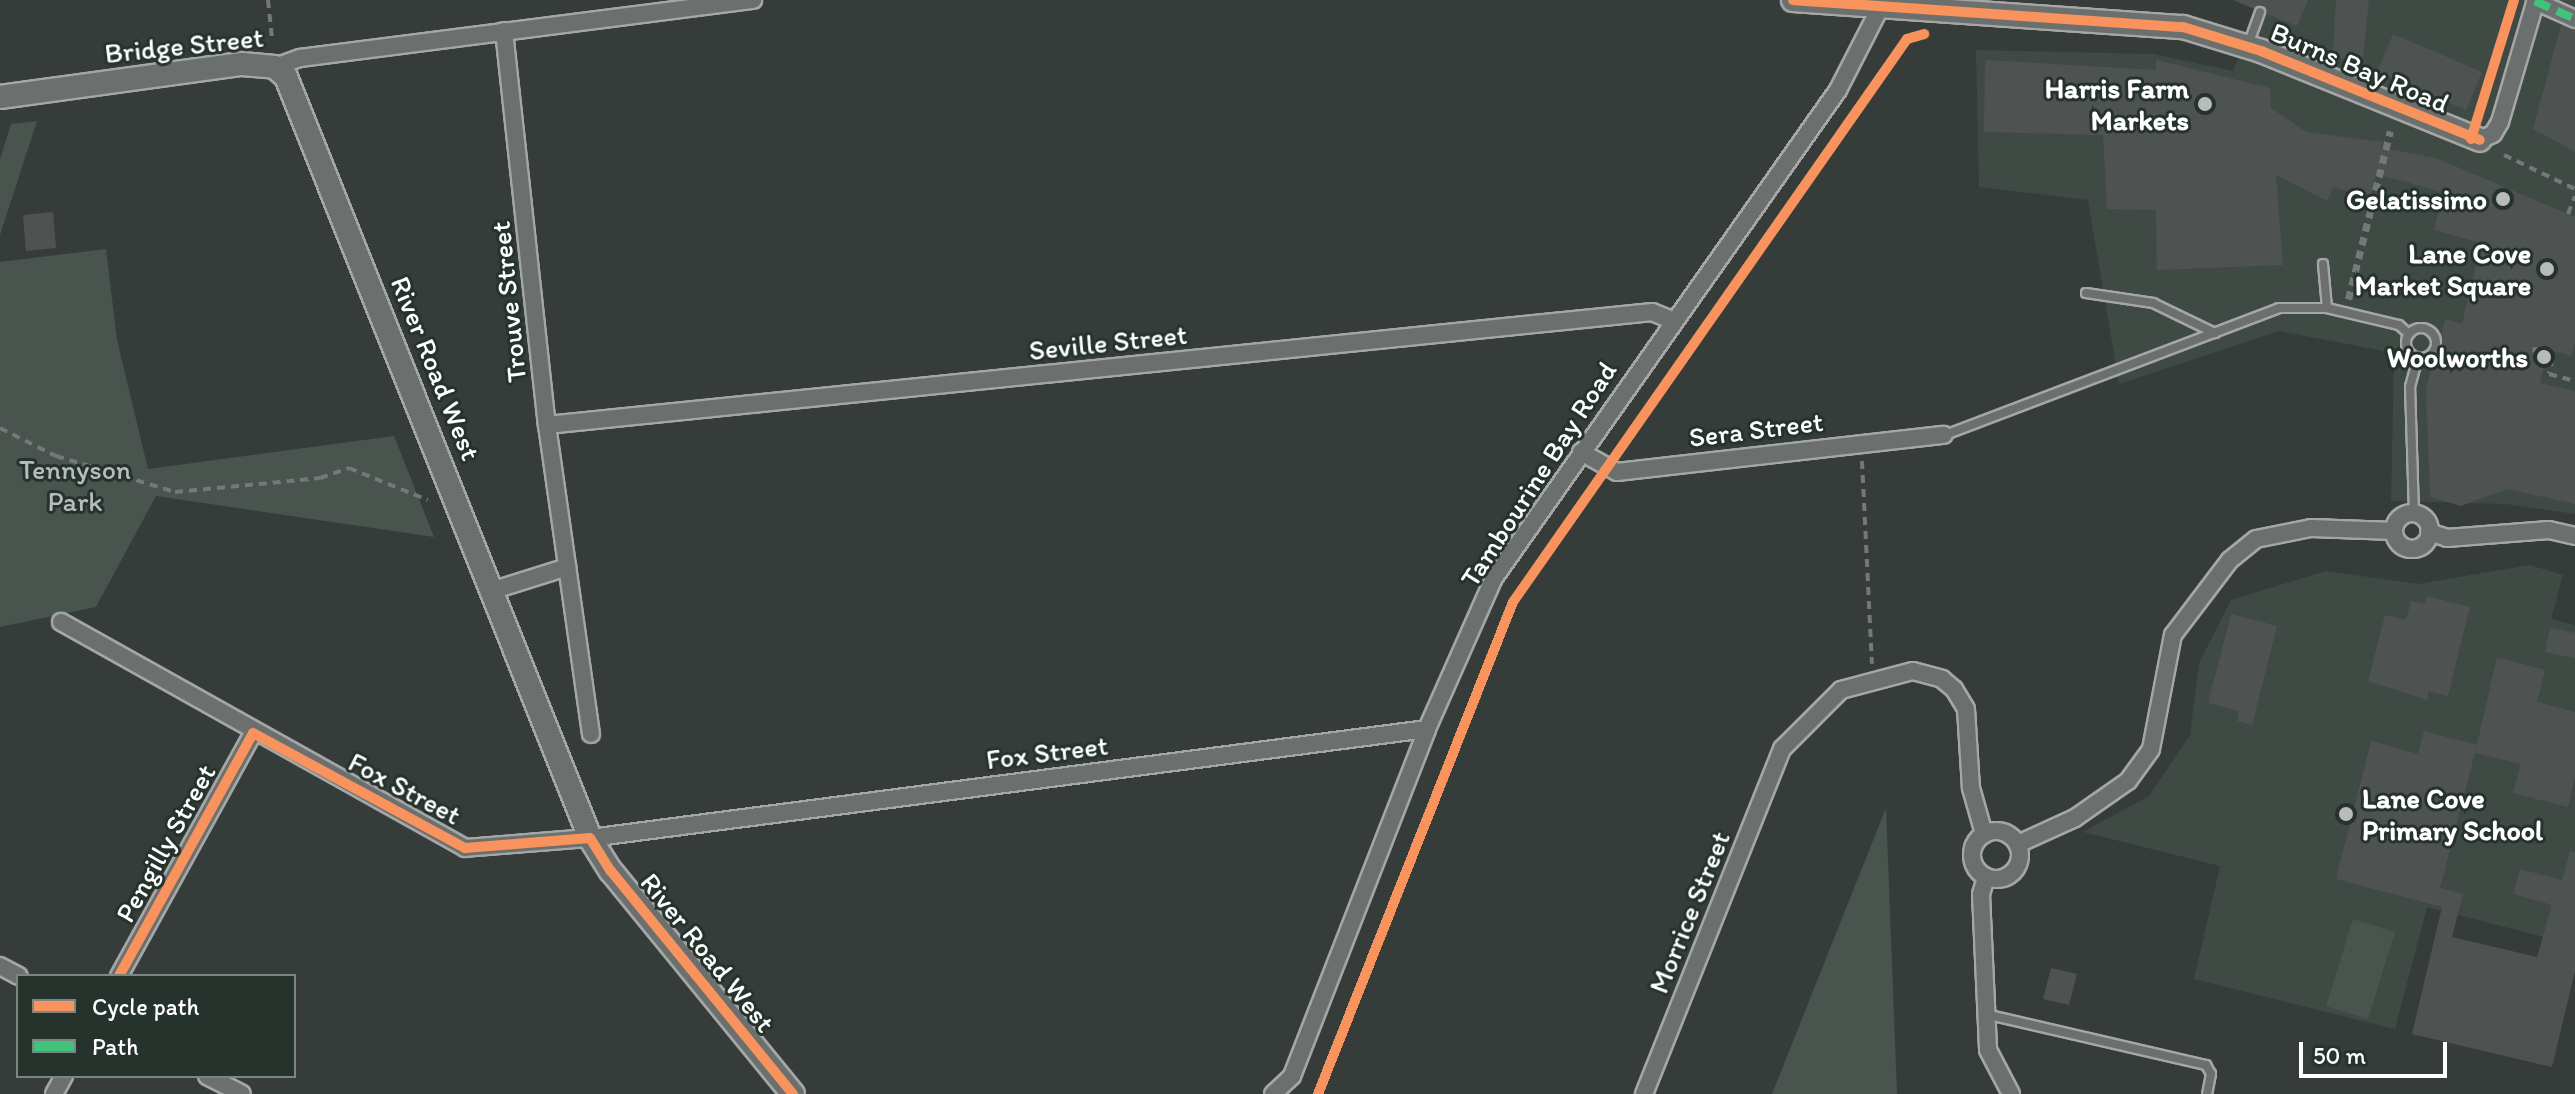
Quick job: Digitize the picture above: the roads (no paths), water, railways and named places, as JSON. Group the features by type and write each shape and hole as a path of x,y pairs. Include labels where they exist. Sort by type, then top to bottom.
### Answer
{"main road":[{"name":"Burns Bay Road","path":"1793,0 2153,22 2248,46 2480,140"},
{"name":"Bridge Street","path":"0,97 242,64 275,67"},
{"name":"River Road West","path":"275,67 293,89 590,838 611,871 793,1094"}],"street":[{"name":"Bridge Street","path":"275,67 300,58 745,0"},
{"path":"2480,140 2493,134 2500,122 2536,0 2575,19"},
{"name":"Tambourine Bay Road","path":"1273,1094 1292,1076 1427,729 1494,578 1672,320 1838,90 1882,4"},
{"name":"Trouve Street","path":"504,31 547,425 591,734"},
{"name":"Seville Street","path":"547,425 1652,312 1672,320"},
{"name":"Sera Street","path":"1581,452 1617,472 1944,435"},
{"path":"2414,513 2427,522 2429,532 2425,543 2414,549 2402,546 2394,531 2400,518 2414,513"},
{"path":"2018,844 2075,818 2128,781 2151,749 2173,635 2230,560 2256,539 2311,528 2394,531"},
{"path":"2429,532 2447,538 2549,530 2575,536"},
{"path":"491,591 567,567"},
{"name":"Fox Street","path":"61,622 253,733 465,848 590,838 1427,729"},
{"name":"Morrice Street","path":"1644,1094 1782,749 1841,690 1873,678 1925,673 1942,679 1962,699 1971,788 1984,834"},
{"name":"Pengilly Street","path":"120,974 253,733"},
{"path":"2000,831 2018,844 2020,859 2013,872 2000,879 1986,877 1972,860 1974,845 1984,834 2000,831"},
{"path":"1986,877 1981,894 1988,1050 2011,1094"},
{"path":"211,1078 242,1094"}],"lane":[{"path":"2248,46 2260,12"},
{"path":"2323,264 2327,308"},
{"path":"2086,293 2153,303 2215,333"},
{"path":"1944,435 2279,308 2327,308 2399,325 2409,334"},
{"path":"2409,334 2425,328 2438,342 2434,354 2418,358"},
{"path":"2409,334 2406,345 2418,358"},
{"path":"2414,513 2410,387 2418,358"},
{"path":"1985,1014 2206,1065 2211,1074 2207,1094"}],"place":[{"name":"Harris Farm Markets","path":"2205,104"},
{"name":"Gelatissimo","path":"2503,199"},
{"name":"Lane Cove Market Square","path":"2547,269"},
{"name":"Woolworths","path":"2544,357"},
{"name":"Lane Cove Primary School","path":"2346,814"}],"park label":[{"name":"Tennyson Park","path":"75,485"}]}
